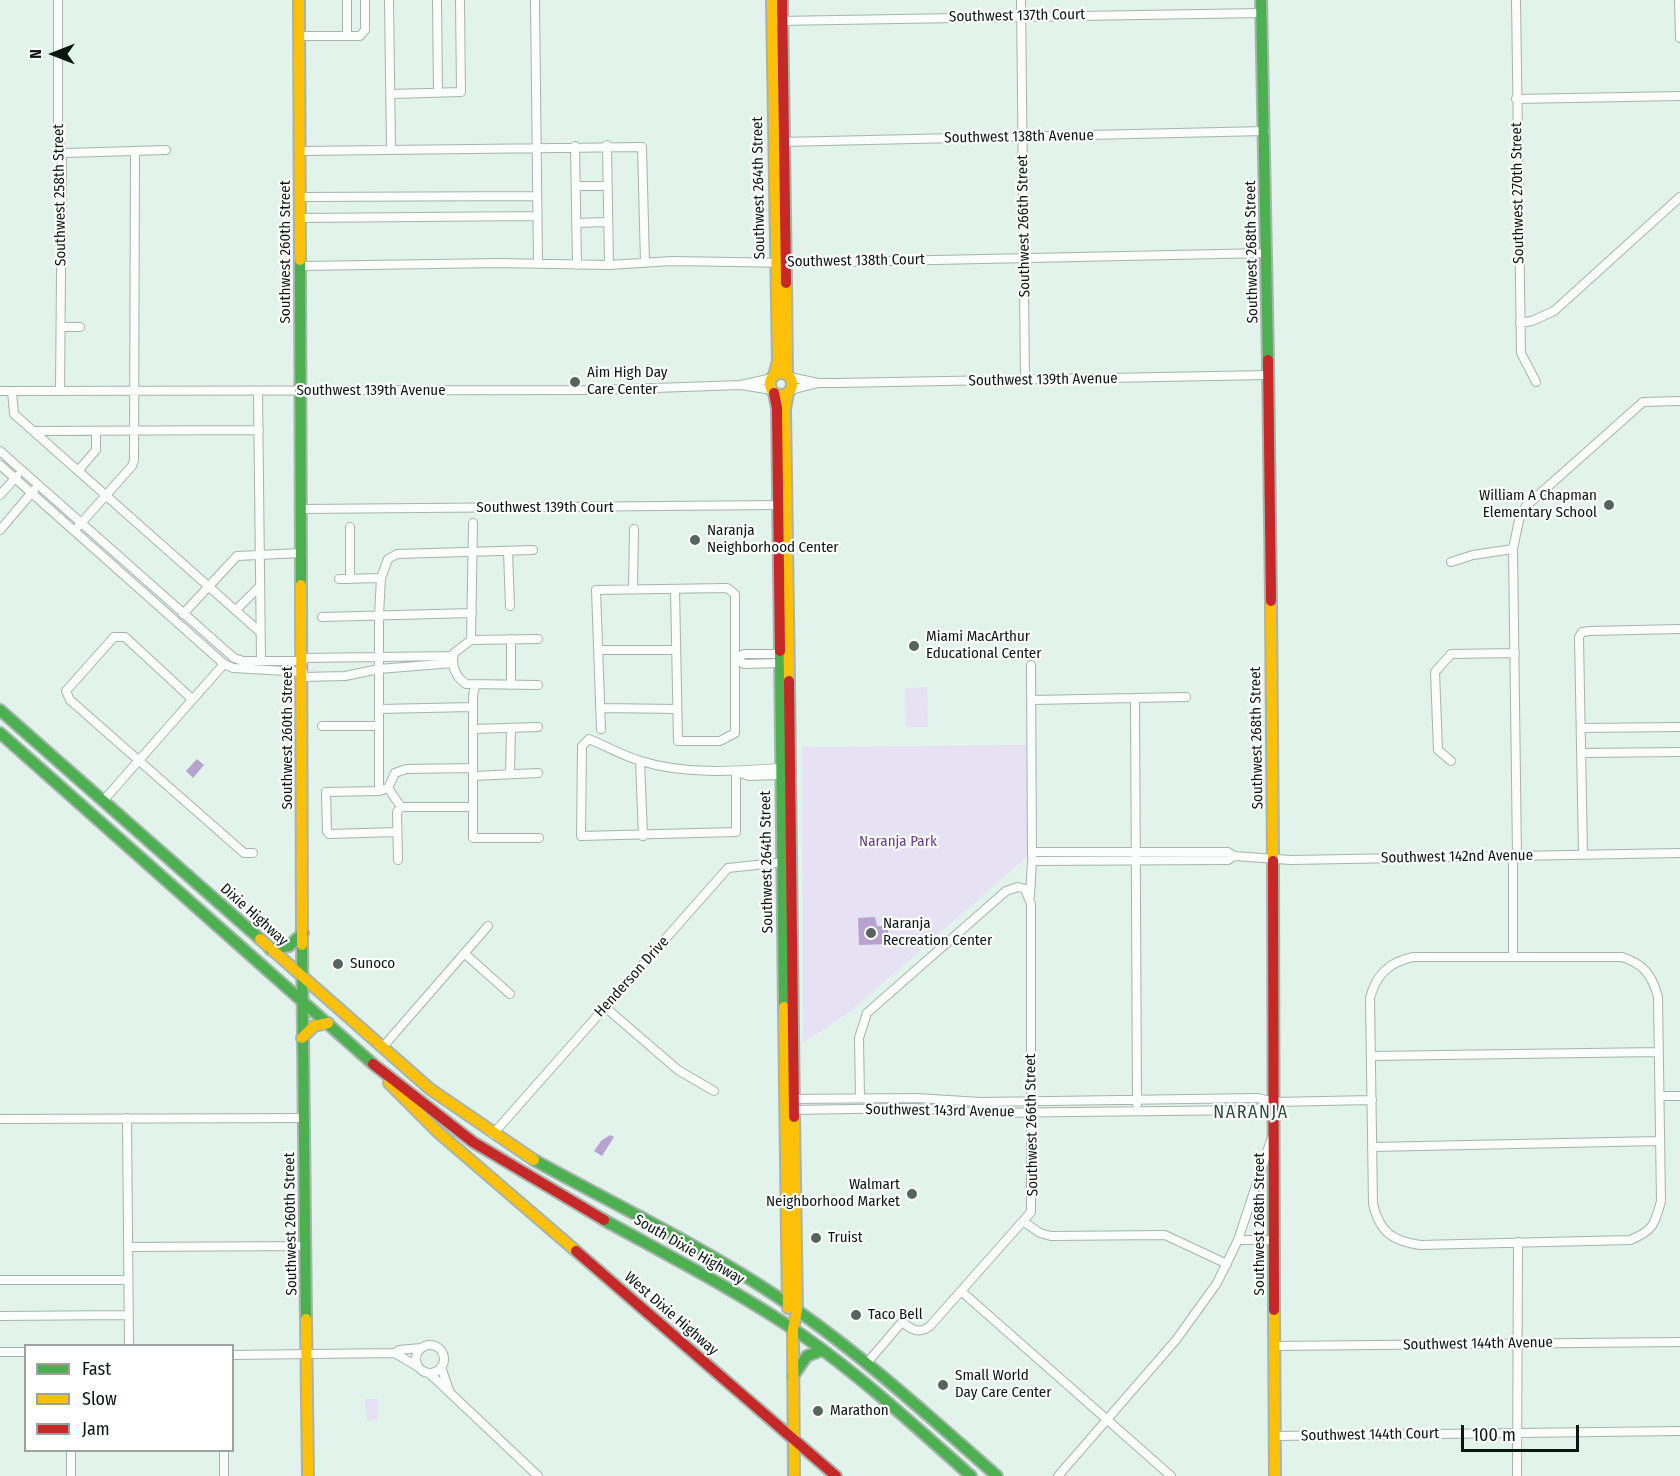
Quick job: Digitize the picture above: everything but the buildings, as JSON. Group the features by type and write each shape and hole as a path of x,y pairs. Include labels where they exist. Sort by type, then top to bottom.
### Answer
{"main road":[{"name":"Southwest 260th Street","path":"299,0 302,266 302,1038 308,1476"},
{"name":"Southwest 264th Street","path":"772,0 778,21"},
{"name":"Southwest 264th Street","path":"773,377 778,361 780,262 778,21 782,0"},
{"name":"Southwest 268th Street","path":"1261,0 1267,254 1273,857 1275,1476"},
{"name":"Southwest 264th Street","path":"780,262 789,376"},
{"path":"781,373 789,376 793,384 790,392 780,396 773,392 773,377 781,373"},
{"name":"Southwest 264th Street","path":"773,392 782,505 789,1104 797,1310 793,1329 794,1476"},
{"name":"Southwest 264th Street","path":"786,862 781,771 779,659 785,406 790,392"},
{"name":"Dixie Highway","path":"0,710 382,1048 430,1089 493,1134"},
{"path":"0,733 378,1068"},
{"path":"270,949 289,946 303,933"},
{"path":"302,1038 314,1026 328,1023"},
{"name":"South Dixie Highway","path":"378,1068 484,1150 553,1192 686,1263 793,1329 823,1350 971,1476"},
{"name":"West Dixie Highway","path":"378,1068 403,1100 836,1476"},
{"name":"Southwest 264th Street","path":"789,1104 786,1304 793,1329"},
{"path":"487,1174 482,1161 484,1150 493,1134"},
{"name":"South Dixie Highway","path":"493,1134 551,1170 702,1252 797,1310 867,1363 998,1476"},
{"path":"793,1376 807,1356 823,1350"},
{"path":"942,1450 969,1463 984,1476"}],"street":[{"name":"Southwest 258th Street","path":"58,0 58,133 62,155 60,391"},
{"path":"347,0 347,36"},
{"path":"300,36 360,36 365,30 365,0"},
{"path":"389,0 391,149"},
{"path":"437,0 438,93"},
{"path":"391,94 460,92 460,0"},
{"path":"535,0 538,264"},
{"name":"Southwest 266th Street","path":"1021,0 1025,380"},
{"name":"Southwest 270th Street","path":"1516,0 1521,353 1536,382"},
{"path":"1679,0 1680,38"},
{"name":"Southwest 137th Court","path":"778,21 1021,15 1261,13"},
{"path":"1516,99 1680,96"},
{"name":"Southwest 138th Avenue","path":"778,142 1265,131"},
{"path":"301,151 607,145 642,147 645,263"},
{"path":"607,145 609,265"},
{"path":"575,146 577,265"},
{"path":"62,155 66,153 166,150"},
{"path":"74,531 132,466 135,390 135,151"},
{"path":"576,186 607,186"},
{"path":"301,197 537,196"},
{"path":"1520,323 1532,321 1554,311 1680,197"},
{"path":"301,218 537,216"},
{"path":"576,223 608,222"},
{"name":"Southwest 138th Court","path":"302,266 609,265 1267,254"},
{"path":"61,327 80,327"},
{"name":"Southwest 139th Avenue","path":"789,376 818,383 1268,375"},
{"name":"Southwest 139th Avenue","path":"741,386 773,377"},
{"name":"Southwest 139th Avenue","path":"790,392 818,383"},
{"name":"Southwest 139th Avenue","path":"0,391 597,390 741,386 773,392"},
{"path":"12,391 14,414 260,632"},
{"path":"258,391 261,662"},
{"path":"1513,957 1515,653 1513,549 1519,520 1526,506 1568,466 1643,402 1680,401"},
{"path":"35,431 259,430"},
{"path":"78,471 96,450 96,432"},
{"path":"0,451 234,658 303,667 345,676 379,669 453,660"},
{"path":"0,465 224,664 233,668 303,667 379,655 416,655 453,660"},
{"path":"0,495 23,471"},
{"path":"0,530 38,484"},
{"name":"Southwest 139th Court","path":"302,509 782,505"},
{"path":"471,640 473,523"},
{"path":"350,527 350,579"},
{"path":"633,589 634,529"},
{"path":"1451,562 1473,555 1513,549"},
{"path":"379,791 379,615 381,578 387,559 397,554 533,550"},
{"path":"508,551 510,606"},
{"path":"183,614 237,556 302,553"},
{"path":"339,579 381,578"},
{"path":"236,610 260,586"},
{"path":"601,729 596,590 727,588 735,594 735,733 720,741 678,741 675,589"},
{"path":"322,617 472,613"},
{"path":"1583,854 1579,637 1582,632 1680,629"},
{"path":"192,699 125,637 114,637 66,691 70,700 244,853 253,853"},
{"path":"511,639 511,685"},
{"path":"538,639 471,640 457,649 453,660 463,682 475,685 538,685"},
{"path":"599,650 676,650"},
{"path":"1451,761 1438,750 1434,672 1451,654 1515,653"},
{"path":"736,658 744,654 758,654 779,659"},
{"path":"758,654 759,664"},
{"path":"416,655 416,666"},
{"path":"736,658 744,664 759,664 779,659"},
{"path":"103,801 224,664"},
{"path":"1030,898 1032,856 1031,665"},
{"path":"475,685 473,838 538,837"},
{"path":"1032,700 1186,697"},
{"path":"1135,698 1137,1111"},
{"path":"379,708 473,707"},
{"path":"600,708 677,709"},
{"path":"322,726 379,726"},
{"path":"1581,728 1680,726"},
{"path":"473,729 537,727"},
{"path":"510,774 511,728"},
{"path":"736,771 736,832 581,836 582,746 589,739 640,761 675,768 781,771"},
{"path":"1582,753 1680,752"},
{"path":"640,761 643,836"},
{"path":"397,832 329,834 327,831 327,792 379,791 388,788 394,773 406,769 538,774"},
{"path":"388,788 401,807"},
{"path":"401,807 473,807"},
{"path":"398,860 397,812 401,807"},
{"name":"Southwest 142nd Avenue","path":"1032,856 1137,856 1228,860 1234,856 1291,860 1680,853"},
{"name":"Henderson Drive","path":"493,1134 728,868 786,862"},
{"name":"Southwest 266th Street","path":"860,1098 860,1038 864,1019 1006,891 1018,887 1025,889 1030,898 1031,1212 925,1330 912,1329 902,1322 867,1363"},
{"path":"382,1048 488,926"},
{"path":"464,953 510,994"},
{"path":"1413,957 1513,957 1622,957 1637,962 1654,981 1659,997 1661,1201 1655,1223 1645,1234 1630,1240 1420,1245 1399,1242 1387,1234 1373,1204 1370,998 1377,980 1390,965 1413,957"},
{"path":"605,1007 678,1071 714,1091"},
{"path":"1371,1056 1659,1052"},
{"path":"1660,1096 1680,1096"},
{"name":"Southwest 143rd Avenue","path":"789,1104 860,1098 918,1098 980,1102 1258,1098 1274,1102 1372,1100"},
{"name":"Southwest 143rd Avenue","path":"789,1104 983,1113 1032,1113 1258,1110 1274,1102"},
{"path":"127,1118 129,1344"},
{"path":"0,1119 304,1118"},
{"path":"1058,1476 1188,1325 1227,1264 1238,1240 1274,1131"},
{"path":"1372,1147 1660,1141"},
{"path":"1024,1222 1040,1233 1051,1236 1165,1235 1227,1264"},
{"path":"1238,1240 1275,1240"},
{"path":"1517,1476 1518,1242"},
{"path":"128,1247 306,1246"},
{"path":"0,1280 128,1280"},
{"path":"961,1291 1171,1476"},
{"path":"0,1316 129,1315"},
{"name":"Southwest 144th Avenue","path":"1275,1346 1680,1342"},
{"path":"234,1355 395,1353 429,1345 440,1349 444,1359 441,1366 429,1372"},
{"path":"418,1366 416,1359 421,1348"},
{"path":"0,1352 24,1352"},
{"path":"395,1353 429,1372 443,1388 449,1390 538,1476"},
{"path":"441,1366 449,1390"},
{"name":"Southwest 144th Court","path":"1275,1436 1680,1431"},
{"path":"70,1452 71,1476"},
{"path":"224,1452 224,1476"}],"green space":[{"path":"927,687 928,727 906,727 905,688"},
{"name":"Naranja Park","path":"1028,745 1030,854 852,1010 803,1043 802,747"},
{"path":"365,1399 378,1399 378,1420 367,1421"}],"shaded area":[{"path":"197,759 204,765 193,778 186,771"},
{"path":"875,917 877,926 888,926 888,944 859,945 858,918"},
{"path":"610,1135 614,1137 602,1156 594,1151 601,1141"}],"traffic: fast":[{"path":"1261,0 1268,360"},
{"path":"300,260 301,585"},
{"path":"780,651 784,1007"},
{"path":"0,710 260,939"},
{"path":"0,733 373,1064"},
{"path":"270,949 289,946 303,933"},
{"path":"302,945 306,1319"},
{"path":"534,1160 702,1251 798,1311 875,1370 997,1476"},
{"path":"604,1220 729,1289 802,1335 867,1385 971,1476"},
{"path":"793,1376 807,1356 823,1350"}],"traffic: slow":[{"path":"299,0 300,260"},
{"path":"772,0 778,361 774,376"},
{"path":"786,283 787,375"},
{"path":"781,373 789,376 792,384 789,392 781,395 773,392 770,384 773,376 781,373"},
{"path":"788,393 785,409 789,681"},
{"path":"301,585 302,945"},
{"path":"1271,601 1273,861"},
{"path":"260,939 430,1089 534,1160"},
{"path":"784,1007 788,1308"},
{"path":"302,1038 314,1026 328,1023"},
{"path":"389,1083 439,1133 576,1251"},
{"path":"794,1117 797,1310 793,1329 794,1476"},
{"path":"1274,1310 1275,1476"},
{"path":"306,1319 308,1476"}],"traffic: jam":[{"path":"782,0 786,283"},
{"path":"1268,360 1271,601"},
{"path":"774,393 777,408 780,651"},
{"path":"789,681 794,1117"},
{"path":"1273,861 1274,1310"},
{"path":"373,1064 473,1142 604,1220"},
{"path":"576,1251 836,1476"}],"place":[{"name":"Aim High Day Care Center","path":"575,382"},
{"name":"William A Chapman Elementary School","path":"1609,505"},
{"name":"Naranja Neighborhood Center","path":"695,540"},
{"name":"Miami MacArthur Educational Center","path":"914,646"},
{"name":"Naranja Recreation Center","path":"871,933"},
{"name":"Sunoco","path":"338,964"},
{"name":"Walmart Neighborhood Market","path":"912,1194"},
{"name":"Truist","path":"816,1238"},
{"name":"Taco Bell","path":"856,1315"},
{"name":"Small World Day Care Center","path":"943,1385"},
{"name":"Marathon","path":"818,1411"}],"district":[{"name":"NARANJA","path":"1251,1113"}]}
